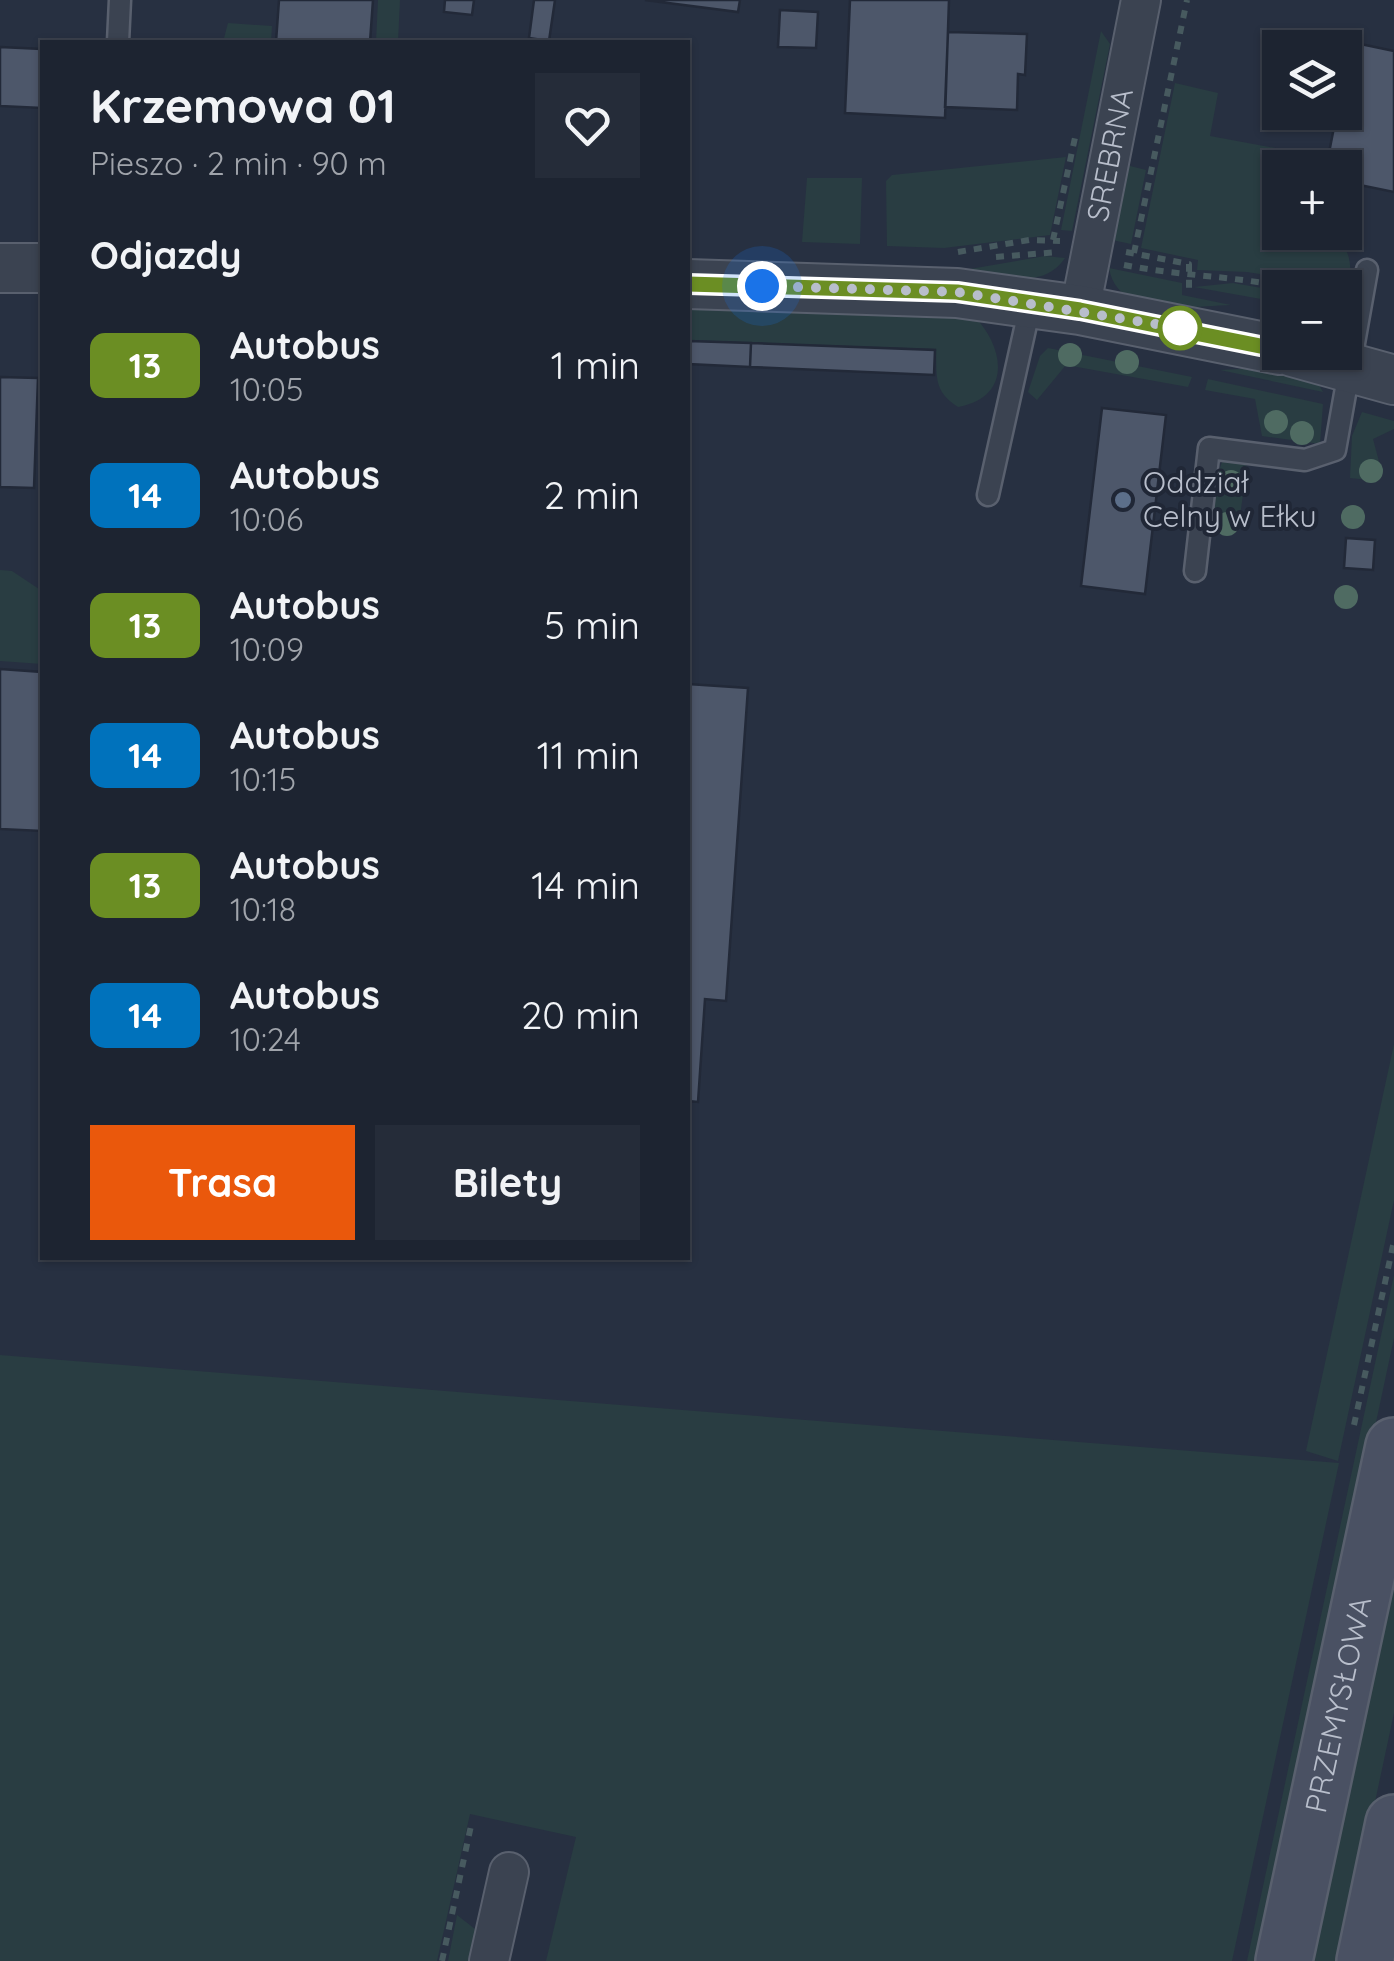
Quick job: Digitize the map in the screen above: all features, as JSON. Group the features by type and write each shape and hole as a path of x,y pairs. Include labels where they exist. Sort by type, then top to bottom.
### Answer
{"main road":[{"name":"PRZEMYSŁOWA","path":"1284,1961 1394,1446"},
{"path":"1364,1961 1394,1824"}],"street":[{"name":"SREBRNA","path":"1080,310 1142,0"},
{"path":"0,268 40,268"},
{"path":"690,284 957,292 1080,310 1262,346"},
{"path":"489,1961 509,1872"}],"lane":[{"path":"118,40 120,0"},
{"path":"1195,571 1209,448 1305,460 1334,450 1380,372 1367,270"},
{"path":"988,495 1031,302"}],"path":[{"path":"1187,0 1134,254 1190,264 1188,290 1206,294"},
{"path":"442,1961 472,1821"}],"green space":[{"path":"378,0 400,0 398,40 376,40"},
{"path":"228,23 272,26 271,40 224,40"},
{"path":"1101,31 1110,44 1072,231 1061,230"},
{"path":"1175,83 1218,93 1210,136 1286,150 1262,150 1262,250 1345,250 1350,270 1262,270 1262,274 1197,270 1198,260 1141,248"},
{"path":"1066,157 1050,235 944,248 887,246 886,181 892,175"},
{"path":"1126,165 1146,170 1131,244 1112,240"},
{"path":"807,178 862,178 860,244 802,242"},
{"path":"1045,256 1065,258 1044,275 1032,278 964,270"},
{"path":"1109,268 1182,283 1182,295 1231,305 1177,307 1141,303 1115,285"},
{"path":"1233,283 1262,288 1262,296 1261,299 1194,287"},
{"path":"690,299 974,316 997,356 998,370 988,393 958,407 950,401 940,389 936,349 690,340"},
{"path":"1048,348 1192,377 1188,387 1066,365 1037,400 1028,392 1040,356"},
{"path":"1220,370 1287,370 1315,378 1323,392"},
{"path":"1208,379 1323,404 1320,444 1262,436 1255,399 1205,390"},
{"path":"1362,412 1394,421 1394,429 1373,439 1381,469 1378,481 1350,478 1352,436"},
{"path":"1232,458 1247,466 1238,530 1221,534 1214,520 1215,488 1223,460"},
{"path":"0,570 12,571 40,590 40,664 0,661"},
{"path":"1394,1044 1394,1200 1338,1461 1306,1451"},
{"path":"1394,1275 1394,1338 1261,1961 1247,1961"},
{"path":"0,1355 1339,1463 1232,1961 546,1961 576,1837 470,1814 437,1961 0,1961"},
{"path":"1394,1550 1394,1713 1341,1961 1306,1961"},
{"path":"457,1915 475,1929 471,1961 448,1961"}],"building":[{"path":"279,0 373,0 370,40 276,40"},
{"path":"445,0 474,0 472,15 444,12"},
{"path":"534,0 555,0 549,40 529,38"},
{"path":"645,0 740,0 738,12"},
{"path":"850,0 949,0 945,118 845,113"},
{"path":"780,10 818,12 816,48 778,47"},
{"path":"948,32 1027,34 1025,75 1018,74 1017,110 945,107"},
{"path":"1362,44 1394,51 1394,192 1362,185 1362,150 1330,150 1333,130 1362,130"},
{"path":"0,47 40,49 40,108 0,106"},
{"path":"690,341 751,343 750,367 690,364"},
{"path":"751,343 935,350 934,375 750,367"},
{"path":"0,377 38,378 34,488 0,487"},
{"name":"Oddział Celny w Ełku","path":"1102,408 1166,415 1145,594 1081,586"},
{"path":"1346,538 1375,540 1373,570 1344,568"},
{"path":"0,669 40,672 40,831 0,829"},
{"path":"690,684 748,688 726,1001 705,999 698,1102 690,1101"}],"bus line":[{"name":"13","path":"690,284 957,292 1080,310 1262,346"}],"place":[{"name":"Oddział Celny w Ełku","path":"1123,500"}],"route":[{"path":"762,286 957,292 1180,328"}]}
